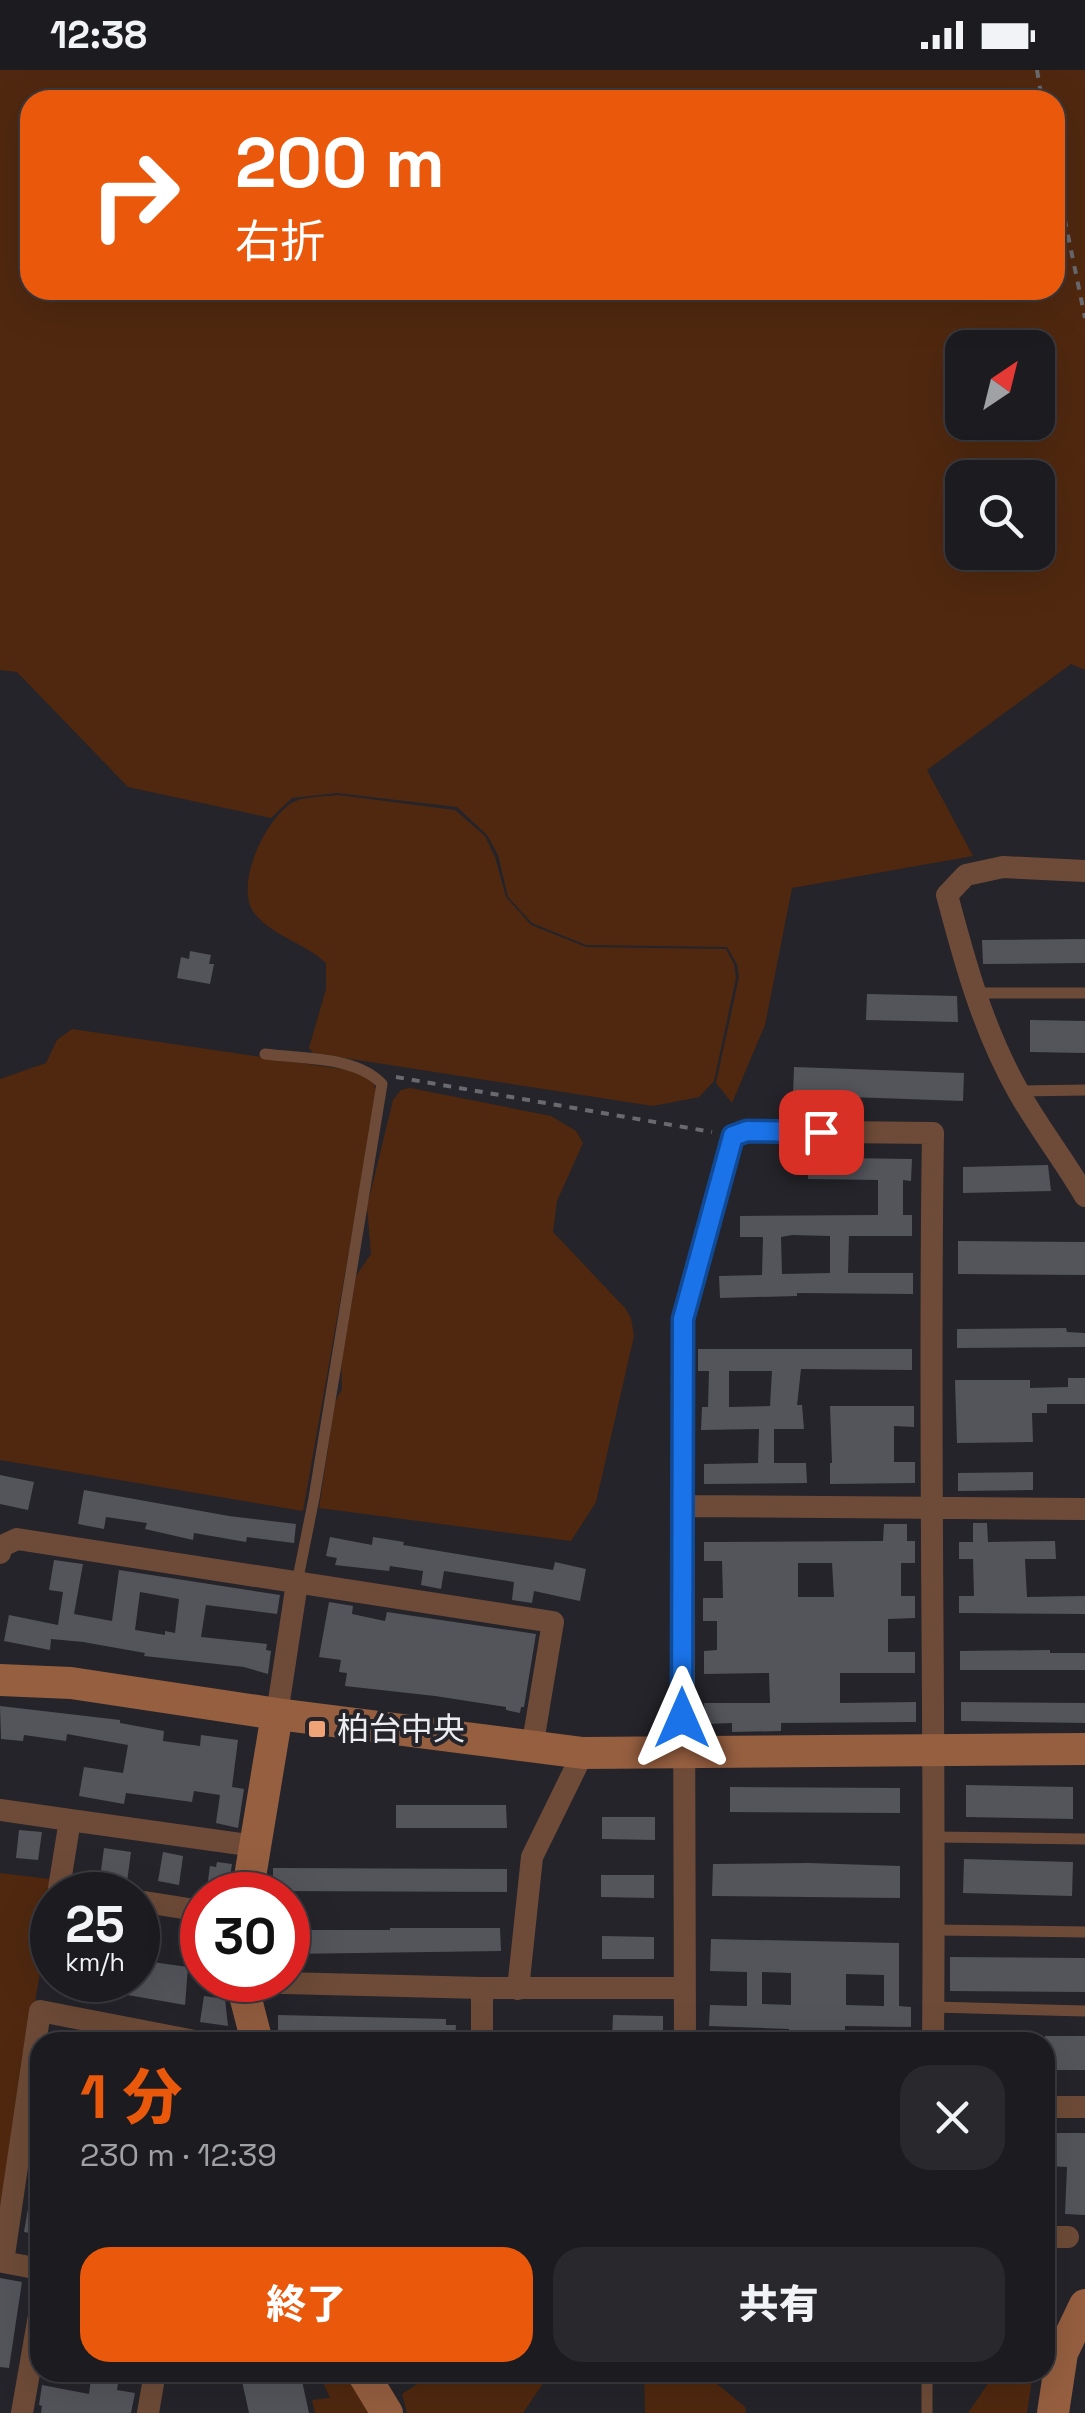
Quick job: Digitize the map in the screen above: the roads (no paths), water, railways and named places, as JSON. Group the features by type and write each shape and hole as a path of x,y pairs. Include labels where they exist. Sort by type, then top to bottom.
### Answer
{"street":[{"path":"1082,1187 1018,1091 973,993 946,895 966,875 1003,867 1085,870"},
{"path":"685,2032 683,1319 733,1136 747,1131 932,1133 934,2032"},
{"path":"681,1506 1085,1509"},
{"path":"0,1553 2,1546 17,1539 553,1622 532,1748"},
{"path":"251,1872 296,1583"},
{"path":"0,1680 71,1683 584,1753 1085,1749"},
{"path":"518,1989 532,1857 584,1753"},
{"path":"0,1810 255,1846"},
{"path":"61,1872 70,1820"},
{"path":"310,1983 518,1989 684,1988"},
{"path":"482,1988 482,2032"},
{"path":"247,2002 254,2032"},
{"path":"39,2032 40,2011 148,2032"},
{"path":"1055,2107 1085,2107"},
{"path":"30,2144 4,2262 30,2266"},
{"path":"1053,2413 1062,2354 1085,2305"},
{"path":"22,2413 30,2367"},
{"path":"148,2413 153,2382"},
{"path":"368,2382 386,2413"}],"lane":[{"path":"973,993 1085,993"},
{"path":"266,1054 356,1067 372,1073 382,1084 296,1583"},
{"path":"1018,1091 1085,1090"},
{"path":"935,1838 1085,1839"},
{"path":"934,1930 1085,1932"},
{"path":"934,2007 1085,2010"},
{"path":"926,2413 927,2382"}],"place":[{"name":"柏台中央","path":"317,1729"}]}
